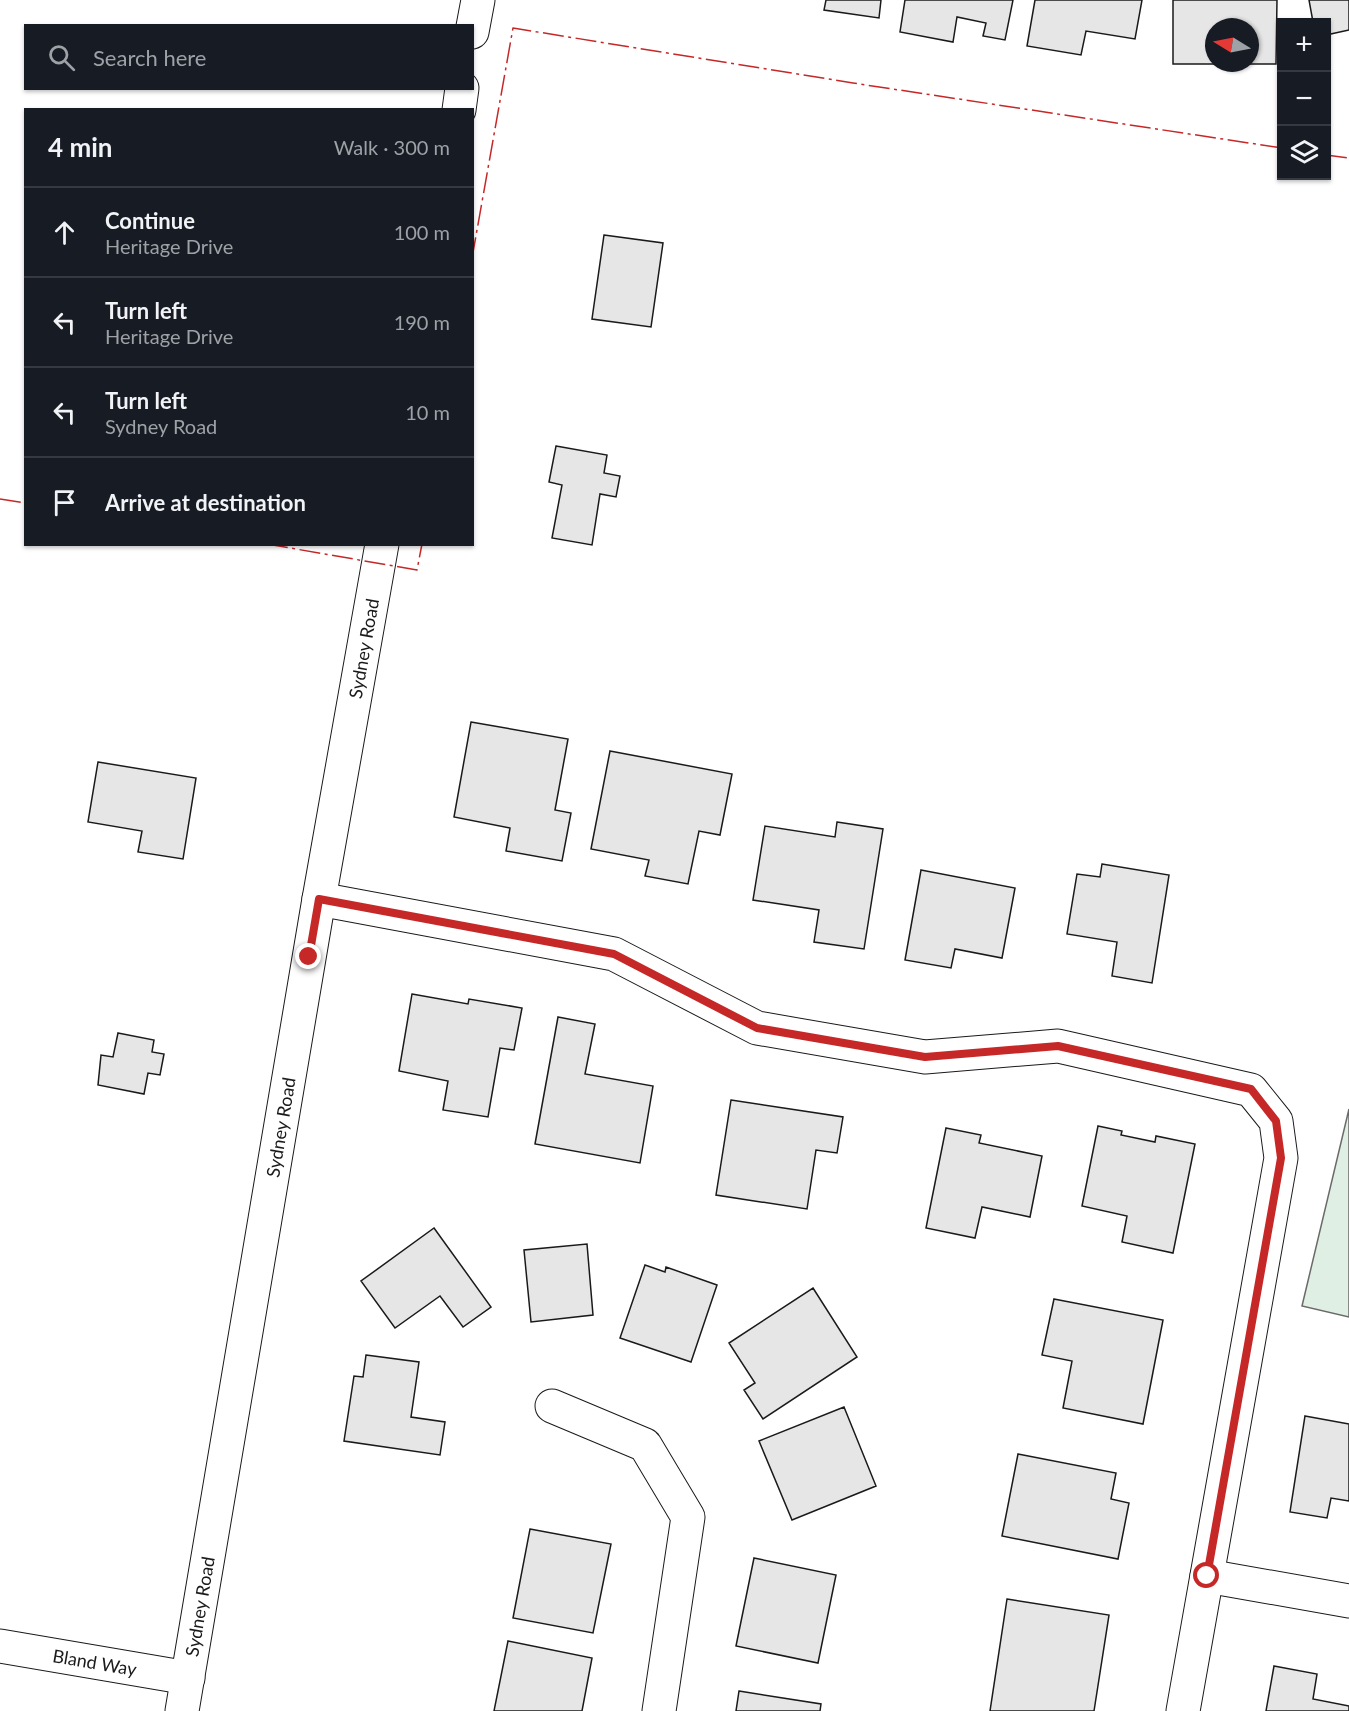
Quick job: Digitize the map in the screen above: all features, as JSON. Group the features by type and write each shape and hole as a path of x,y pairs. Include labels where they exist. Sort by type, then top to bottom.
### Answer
{"street":[{"path":"474,24 478,0"},
{"path":"459,108 462,90"},
{"name":"Sydney Road","path":"182,1711 319,899 382,546"},
{"path":"319,899 614,954 757,1028 925,1057 1058,1046 1251,1089 1276,1121 1281,1158 1183,1711"},
{"path":"552,1406 645,1445 688,1517 659,1711"},
{"path":"1207,1576 1349,1601"},
{"name":"Bland Way","path":"0,1646 188,1678"}],"green space":[{"path":"1349,1109 1349,1317 1302,1306"}],"building":[{"path":"826,0 881,0 879,18 824,10"},
{"path":"905,0 1013,0 1005,40 983,36 986,23 957,17 953,42 900,32"},
{"path":"1035,0 1142,0 1135,39 1086,31 1081,55 1027,46"},
{"path":"1173,0 1277,0 1276,64 1259,64 1259,18 1205,18 1205,64 1173,64"},
{"path":"1309,0 1349,0 1349,30 1331,34 1331,18 1312,18"},
{"path":"604,235 663,243 651,327 592,319"},
{"path":"556,446 607,455 604,473 620,476 616,497 600,494 592,545 552,538 562,485 549,482"},
{"path":"471,722 568,739 555,810 571,813 562,861 506,851 510,828 454,817"},
{"path":"610,751 732,774 720,835 699,831 688,884 645,876 649,860 591,849"},
{"path":"98,762 196,778 183,859 138,852 142,831 88,822"},
{"path":"837,822 883,829 864,949 814,942 819,910 753,900 765,826 835,837"},
{"path":"1102,864 1169,875 1152,983 1112,976 1117,942 1067,934 1077,874 1100,877"},
{"path":"921,870 1015,888 1002,958 955,949 951,968 905,960"},
{"path":"412,994 468,1004 469,999 522,1008 514,1050 500,1048 488,1117 443,1110 448,1081 399,1071"},
{"path":"558,1017 595,1024 585,1074 653,1086 640,1163 535,1144"},
{"path":"118,1033 154,1040 152,1052 164,1054 160,1075 148,1073 144,1094 98,1085 101,1055 113,1057"},
{"path":"731,1100 843,1117 837,1153 816,1150 807,1209 716,1195"},
{"path":"1098,1126 1122,1131 1121,1135 1155,1142 1156,1136 1195,1144 1173,1253 1122,1242 1127,1216 1082,1206"},
{"path":"946,1128 981,1135 979,1143 1042,1156 1030,1217 982,1207 975,1238 926,1228"},
{"path":"434,1228 491,1307 463,1327 440,1296 395,1328 361,1281"},
{"path":"587,1244 593,1315 531,1322 524,1250"},
{"path":"645,1265 665,1272 666,1267 717,1285 691,1362 620,1338"},
{"path":"813,1288 857,1357 763,1419 744,1390 755,1383 729,1343"},
{"path":"1054,1299 1163,1320 1143,1424 1063,1408 1072,1361 1042,1355"},
{"path":"366,1355 419,1362 411,1417 445,1422 440,1455 344,1441 354,1376 363,1377"},
{"path":"844,1407 876,1486 792,1520 759,1441"},
{"path":"1305,1416 1349,1424 1349,1501 1331,1498 1327,1518 1290,1512"},
{"path":"1018,1454 1116,1473 1111,1499 1129,1503 1118,1559 1002,1536"},
{"path":"530,1529 611,1544 593,1633 513,1618"},
{"path":"754,1558 836,1575 818,1663 736,1646"},
{"path":"1007,1599 1109,1615 1094,1711 990,1711"},
{"path":"508,1641 592,1658 582,1711 494,1711"},
{"path":"1274,1666 1317,1674 1313,1699 1349,1706 1349,1711 1266,1711"},
{"path":"739,1691 821,1704 820,1711 736,1711"}],"power":[{"path":"474,247 513,28 853,83 1277,147"},
{"path":"1331,156 1349,158"},
{"path":"0,499 24,503"},
{"path":"279,546 417,570 422,546"}],"route":[{"path":"309,957 319,899 614,954 757,1028 925,1057 1058,1046 1251,1089 1276,1121 1281,1158 1207,1576"}]}
